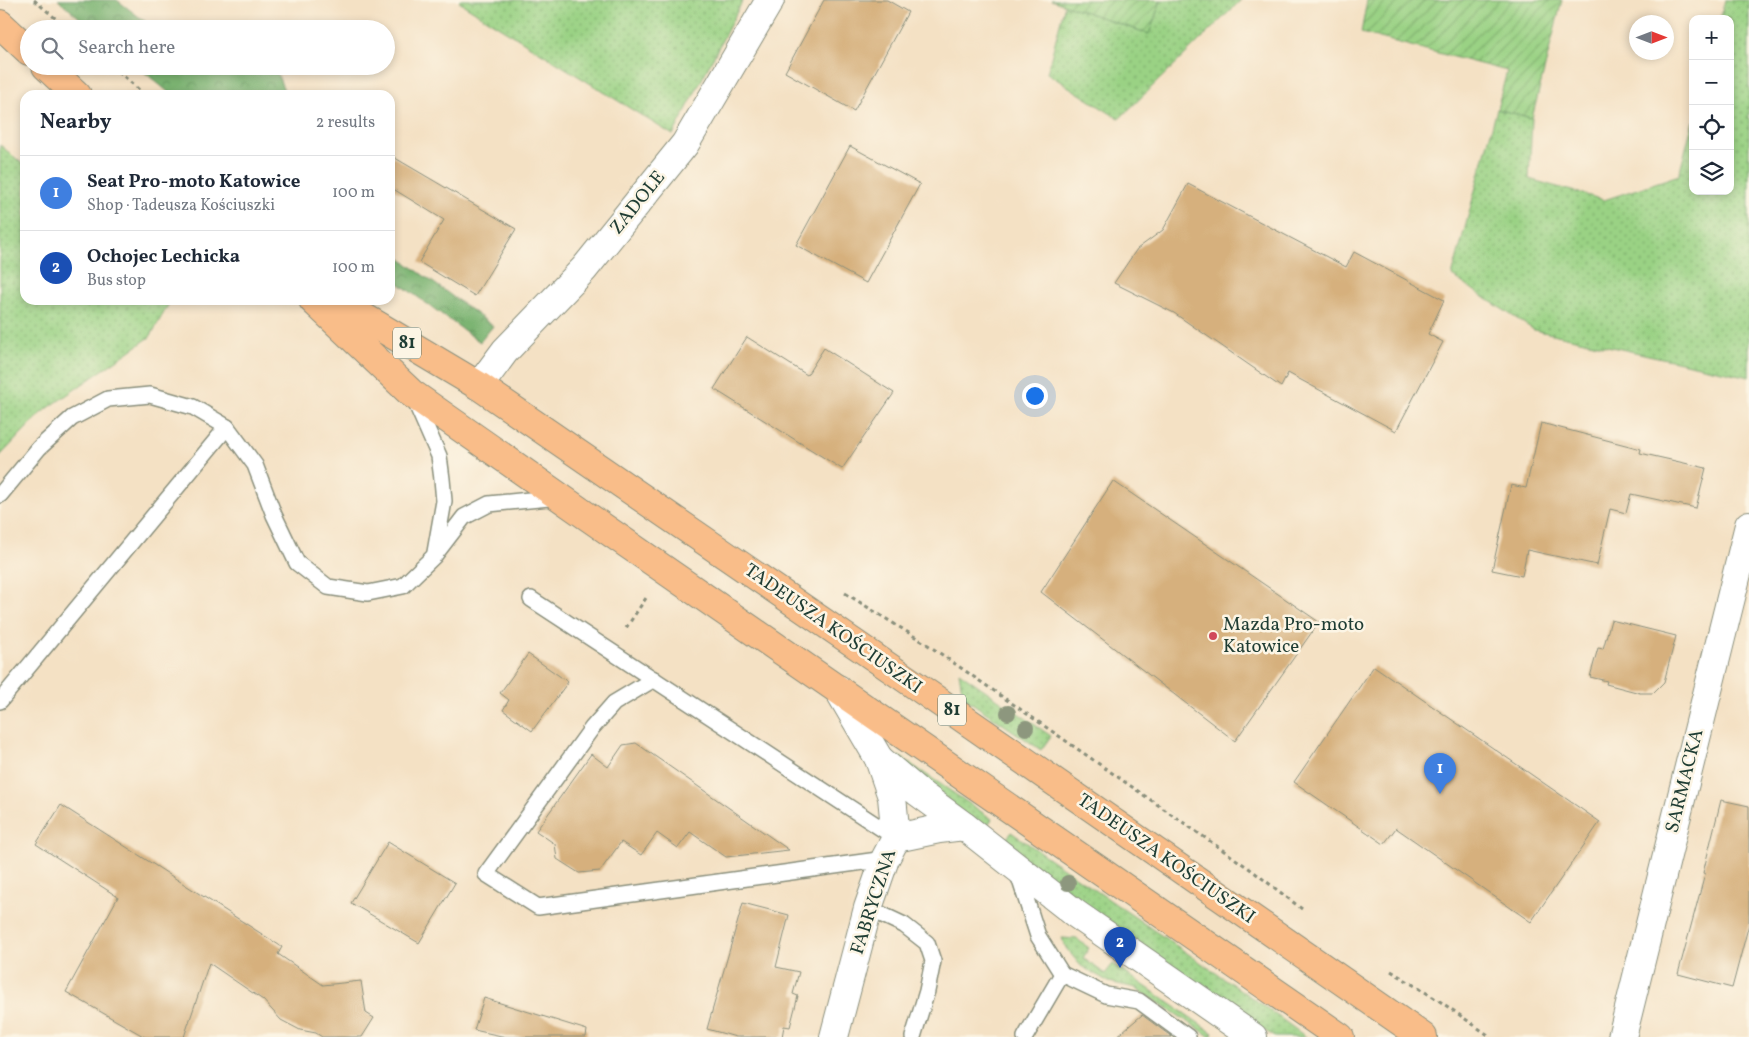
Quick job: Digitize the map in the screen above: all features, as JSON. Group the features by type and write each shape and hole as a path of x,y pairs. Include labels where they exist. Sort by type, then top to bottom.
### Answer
{"main road":[{"path":"0,24 20,43"},
{"path":"56,75 72,90"},
{"name":"81","path":"317,305 411,393 1340,1037"},
{"name":"TADEUSZA KOŚCIUSZKI","path":"343,305 479,386 896,671 1423,1037"}],"street":[{"name":"ZADOLE","path":"479,386 505,351 584,269 685,144 770,0"},
{"name":"SARMACKA","path":"1622,1037 1749,525"},
{"name":"FABRYCZNA","path":"834,1037 868,908 890,849 892,797 879,759 838,689"},
{"path":"879,759 919,793 1076,914 1253,1037"},
{"path":"890,849 939,829 964,826"}],"lane":[{"path":"411,393 439,456 444,501 434,556"},
{"path":"0,495 39,448 72,418 108,399 150,395 193,407 227,428 254,465 274,515 297,563 328,587 368,593 403,586 434,556 464,517 490,504 560,496"},
{"path":"0,701 227,428"},
{"path":"531,599 654,679 890,849"},
{"path":"654,679 614,702 592,728 486,874 538,908 890,849"},
{"path":"1016,867 1038,936 1062,974 1106,995 1139,1001 1188,1037"},
{"path":"868,908 904,925 927,943 933,961 927,991 913,1037"},
{"path":"1025,1037 1062,974"}],"path":[{"path":"34,0 57,20"},
{"path":"122,75 139,90"},
{"path":"611,651 650,592"},
{"path":"1250,868 1304,911"},
{"path":"1384,967 1441,1002 1491,1037"}],"green space":[{"path":"58,0 117,0 143,20 82,20"},
{"path":"460,0 743,0 673,135 459,2"},
{"path":"1051,0 1161,0 1149,34"},
{"path":"1161,0 1241,0 1119,119 1047,73 1065,4 1149,34"},
{"path":"1367,0 1562,0 1532,118 1497,109 1507,71 1361,33"},
{"path":"1725,0 1749,0 1749,377 1534,330 1452,276 1497,109 1532,118 1529,179 1604,200 1679,175 1689,136 1689,195 1734,195 1734,15 1721,15"},
{"path":"148,75 278,75 284,90 166,90"},
{"path":"0,145 20,162 20,305 168,305 150,337 41,413 0,456"},
{"path":"395,255 493,326 480,342 395,281"},
{"path":"959,672 1051,736 1041,750 963,697"},
{"path":"899,756 992,819 984,830 896,759"},
{"path":"1011,832 1306,1037 1275,1037 1144,948 1003,845"},
{"path":"1062,938 1077,939 1089,948 1083,958 1105,974 1113,964 1213,1033 1211,1037 1136,988 1109,982 1081,966 1066,948"}],"building":[{"path":"824,0 887,0 908,12 854,111 785,72"},
{"path":"850,146 920,184 866,283 796,245"},
{"path":"395,158 516,229 475,296 419,262 444,220 395,190"},
{"path":"1188,184 1346,267 1354,252 1444,300 1428,334 1443,342 1396,431 1288,373 1281,387 1174,313 1114,283 1137,249 1163,230"},
{"path":"747,337 807,375 824,348 894,393 842,469 714,389"},
{"path":"1541,423 1641,449 1640,453 1706,468 1696,508 1631,494 1626,513 1610,509 1597,565 1527,550 1522,576 1492,570 1511,485 1526,488"},
{"path":"1113,481 1319,622 1235,741 1041,592"},
{"path":"1611,620 1676,636 1664,682 1653,693 1640,693 1606,684 1607,681 1590,677 1598,648 1603,649"},
{"path":"528,654 568,682 532,731 503,710 509,700 500,693"},
{"path":"1374,666 1600,822 1531,922 1396,828 1384,844 1294,782"},
{"path":"636,743 789,850 726,857 690,832 678,848 657,833 641,855 621,842 600,871 579,873 557,859 555,844 536,831 591,754 608,767 623,745"},
{"path":"1721,800 1749,806 1749,924 1732,988 1678,974 1705,874 1703,873"},
{"path":"61,805 282,947 278,954 323,985 361,981 366,1013 374,1018 362,1037 322,1037 316,1033 300,1030 281,1020 263,1000 209,963 184,1037 145,1037 66,992 118,897 36,844"},
{"path":"388,842 455,883 419,943 351,903"},
{"path":"743,903 789,915 776,967 799,972 793,994 798,996 790,1027 784,1026 782,1037 736,1037 707,1029"},
{"path":"484,998 587,1030 586,1037 506,1037 474,1030"},
{"path":"1142,1015 1172,1037 1116,1037"}],"place":[{"name":"Mazda Pro-moto Katowice","path":"1213,636"},
{"name":"Seat Pro-moto Katowice","path":"1440,794"},
{"name":"Ochojec Lechicka","path":"1120,968"}]}
